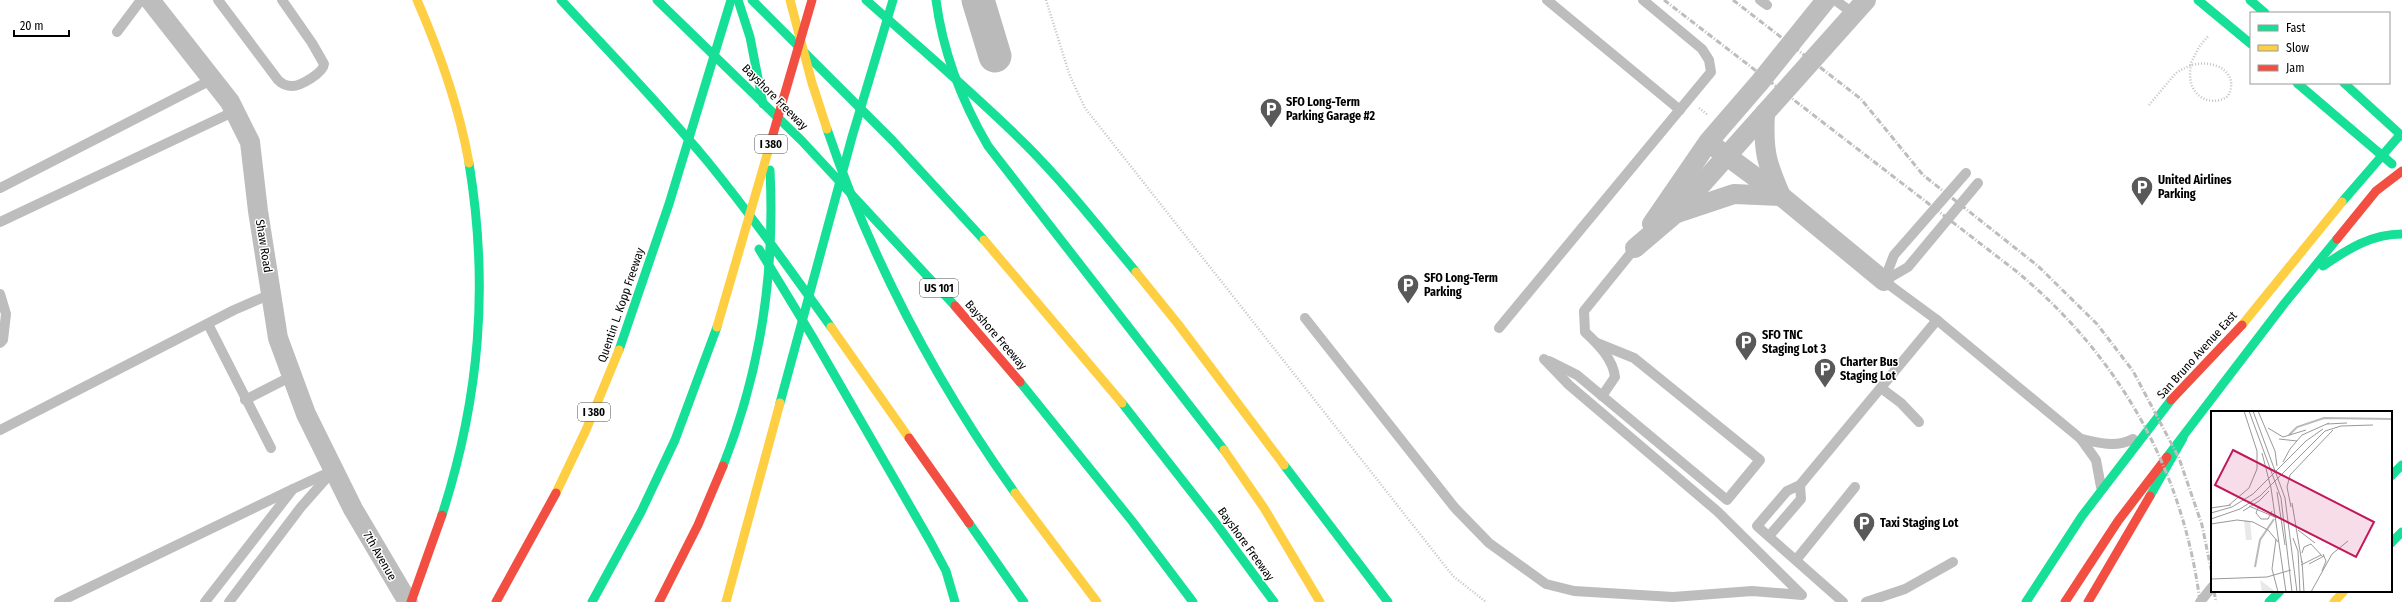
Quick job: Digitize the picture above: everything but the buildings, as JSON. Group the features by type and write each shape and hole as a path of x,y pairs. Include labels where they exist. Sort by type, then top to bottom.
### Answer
{"main road":[{"path":"411,602 435,542 456,473 470,407 477,351 479,241 473,187 463,135 436,46 417,0"},
{"path":"561,0 708,162 780,255 1024,602"},
{"name":"Bayshore Freeway","path":"657,0 803,142 922,268 1054,422 1192,602"},
{"path":"706,81 727,0"},
{"name":"Quentin L. Kopp Freeway","path":"496,602 543,518 597,405 620,347 666,210 731,0"},
{"path":"659,602 705,513 727,460 746,405 760,341 770,280 772,221 770,159 765,119 750,36 738,0"},
{"name":"Bayshore Freeway","path":"752,0 882,129 1028,289 1154,443 1274,602"},
{"path":"790,0 816,92 838,157 872,243 920,343 952,399 1015,497 1097,602"},
{"name":"I 380","path":"592,602 641,512 675,440 730,288 812,0"},
{"path":"866,0 973,94 1027,146 1079,203 1178,324 1388,602"},
{"path":"726,602 780,396 852,137 893,0"},
{"path":"936,0 943,43 952,76 965,106 981,136 1001,166 1232,461 1264,508 1320,602"},
{"path":"2198,0 2250,43"},
{"path":"2250,0 2264,12"},
{"path":"623,67 649,97 714,186"},
{"path":"2065,602 2118,521 2304,279 2376,191 2401,172 2382,154 2298,84"},
{"path":"2345,84 2401,135"},
{"name":"San Bruno Avenue East","path":"2026,602 2066,538 2143,435 2189,380 2248,318 2382,154 2401,135"},
{"path":"737,217 810,332 932,547 953,591 955,602"},
{"path":"2304,279 2365,240 2386,235 2402,234"},
{"path":"2088,602 2183,438"},
{"path":"1316,506 1397,602"},
{"path":"2392,542 2402,532"},
{"path":"2269,602 2279,592"},
{"path":"2334,602 2343,592"}],"street":[{"name":"Shaw Road","path":"150,0 213,79 235,111 250,142 278,338 306,414 353,508"},
{"path":"1635,248 1709,141 1760,82 1826,0"},
{"path":"1635,248 1675,214 1860,7"},
{"path":"1765,113 1764,144 1769,170 1781,196"},
{"path":"1709,141 1726,157 1781,196 1884,281"},
{"path":"1675,214 1734,194 1781,196"},
{"name":"7th Avenue","path":"353,508 408,602"}],"lane":[{"path":"116,32 141,0"},
{"path":"218,0 278,80 290,86 319,72 324,64 312,43 282,0"},
{"path":"1547,0 1680,110"},
{"path":"1499,328 1711,72 1709,60 1702,49 1643,0"},
{"path":"1835,0 1860,7"},
{"path":"0,188 213,79"},
{"path":"0,222 235,111"},
{"path":"1884,281 1894,255 1966,173"},
{"path":"1884,281 1908,267 1978,183"},
{"path":"1602,396 1615,377 1614,367 1597,343 1585,332 1584,311 1635,248"},
{"path":"1884,281 1937,320 2081,439 2096,460 2102,488"},
{"path":"0,294 6,314 3,340 0,343"},
{"path":"0,430 208,324 271,294"},
{"path":"1305,318 1455,508 1489,543 1546,584 1574,591 1673,597 1752,591 1802,595 1717,511 1569,385 1544,359 1577,375 1727,500 1760,460 1634,358 1597,343"},
{"path":"1843,602 1757,526 1787,491 1800,486 1937,320"},
{"path":"208,324 245,400 271,448"},
{"path":"245,400 292,376"},
{"path":"1881,388 1901,403 1919,422"},
{"path":"2081,439 2103,444 2121,445 2143,435"},
{"path":"59,602 334,470"},
{"path":"230,602 302,507 334,470"},
{"path":"1769,536 1801,499 1800,486"},
{"path":"1796,560 1855,487"},
{"path":"205,602 293,489"},
{"path":"1866,602 1905,589 1953,562"},
{"path":"2200,602 2211,588"}],"path":[{"path":"1046,0 1070,76 1085,108 1453,576 1486,602"},
{"path":"2149,106 2171,79 2186,67 2191,65 2204,62 2222,69 2231,85 2228,96 2223,100 2210,101 2198,95 2193,89 2191,81 2191,65"},
{"path":"1694,104 1711,117"}],"waterway":[{"path":"978,0 995,56"}],"railway":[{"path":"1664,0 2016,271 2053,304 2086,340 2115,378 2140,418 2161,461 2179,506 2191,553 2200,602"},
{"path":"1733,0 1861,99 1923,175 2038,266 2097,324 2133,371 2179,458 2202,525 2211,569"},
{"path":"2214,592 2216,602"}],"traffic: fast":[{"path":"561,0 654,100 708,162 786,264 831,327"},
{"path":"657,0 802,141 955,306"},
{"path":"619,350 669,204 731,0"},
{"path":"738,0 750,37 763,104"},
{"path":"752,0 893,141 984,240"},
{"path":"866,0 967,89 1041,160 1069,191 1136,272"},
{"path":"780,403 852,137 893,0"},
{"path":"936,0 943,39 954,76 969,111 988,146 1224,450"},
{"path":"2198,0 2250,43"},
{"path":"2250,0 2264,12"},
{"path":"2298,84 2392,164"},
{"path":"2345,84 2402,136"},
{"path":"827,129 844,177 864,225 908,318 958,408 1015,493"},
{"path":"2342,202 2400,135"},
{"path":"442,515 455,471 465,427 473,384 477,340 479,253 469,163"},
{"path":"723,466 747,393 763,321 770,246 770,170"},
{"path":"2323,266 2360,244 2380,237 2402,234"},
{"path":"2167,457 2284,304 2337,239"},
{"path":"759,249 812,336 930,541 946,571 955,602"},
{"path":"592,602 641,512 675,440 717,327"},
{"path":"1020,382 1132,521 1193,602"},
{"path":"2026,602 2082,516 2171,400"},
{"path":"1122,403 1215,522 1274,602"},
{"path":"2150,496 2183,438"},
{"path":"1284,465 1388,602"},
{"path":"2392,475 2402,465"},
{"path":"969,523 1024,602"},
{"path":"2392,542 2402,532"},
{"path":"2269,602 2279,592"}],"traffic: slow":[{"path":"417,0 448,80 460,121 469,163"},
{"path":"790,0 812,83 827,129"},
{"path":"717,327 769,148"},
{"path":"2242,325 2342,202"},
{"path":"984,240 1122,403"},
{"path":"1136,272 1178,324 1284,465"},
{"path":"831,327 909,438"},
{"path":"556,493 586,430 619,350"},
{"path":"726,602 780,403"},
{"path":"1224,450 1264,508 1320,602"},
{"path":"1015,493 1097,602"},
{"path":"2334,602 2343,592"}],"traffic: jam":[{"path":"769,148 812,0"},
{"path":"2337,239 2376,191 2402,171"},
{"path":"955,306 1020,382"},
{"path":"2171,400 2242,325"},
{"path":"909,438 969,523"},
{"path":"2065,602 2118,521 2167,457"},
{"path":"659,602 698,525 723,466"},
{"path":"496,602 556,493"},
{"path":"2088,602 2150,496"},
{"path":"411,602 442,515"}],"place":[{"name":"SFO Long-Term Parking Garage #2","path":"1271,128"},
{"name":"United Airlines Parking","path":"2142,206"},
{"name":"SFO Long-Term Parking","path":"1408,304"},
{"name":"SFO TNC Staging Lot 3","path":"1746,362"},
{"name":"Charter Bus Staging Lot","path":"1825,388"},
{"name":"Taxi Staging Lot","path":"1864,542"}]}
